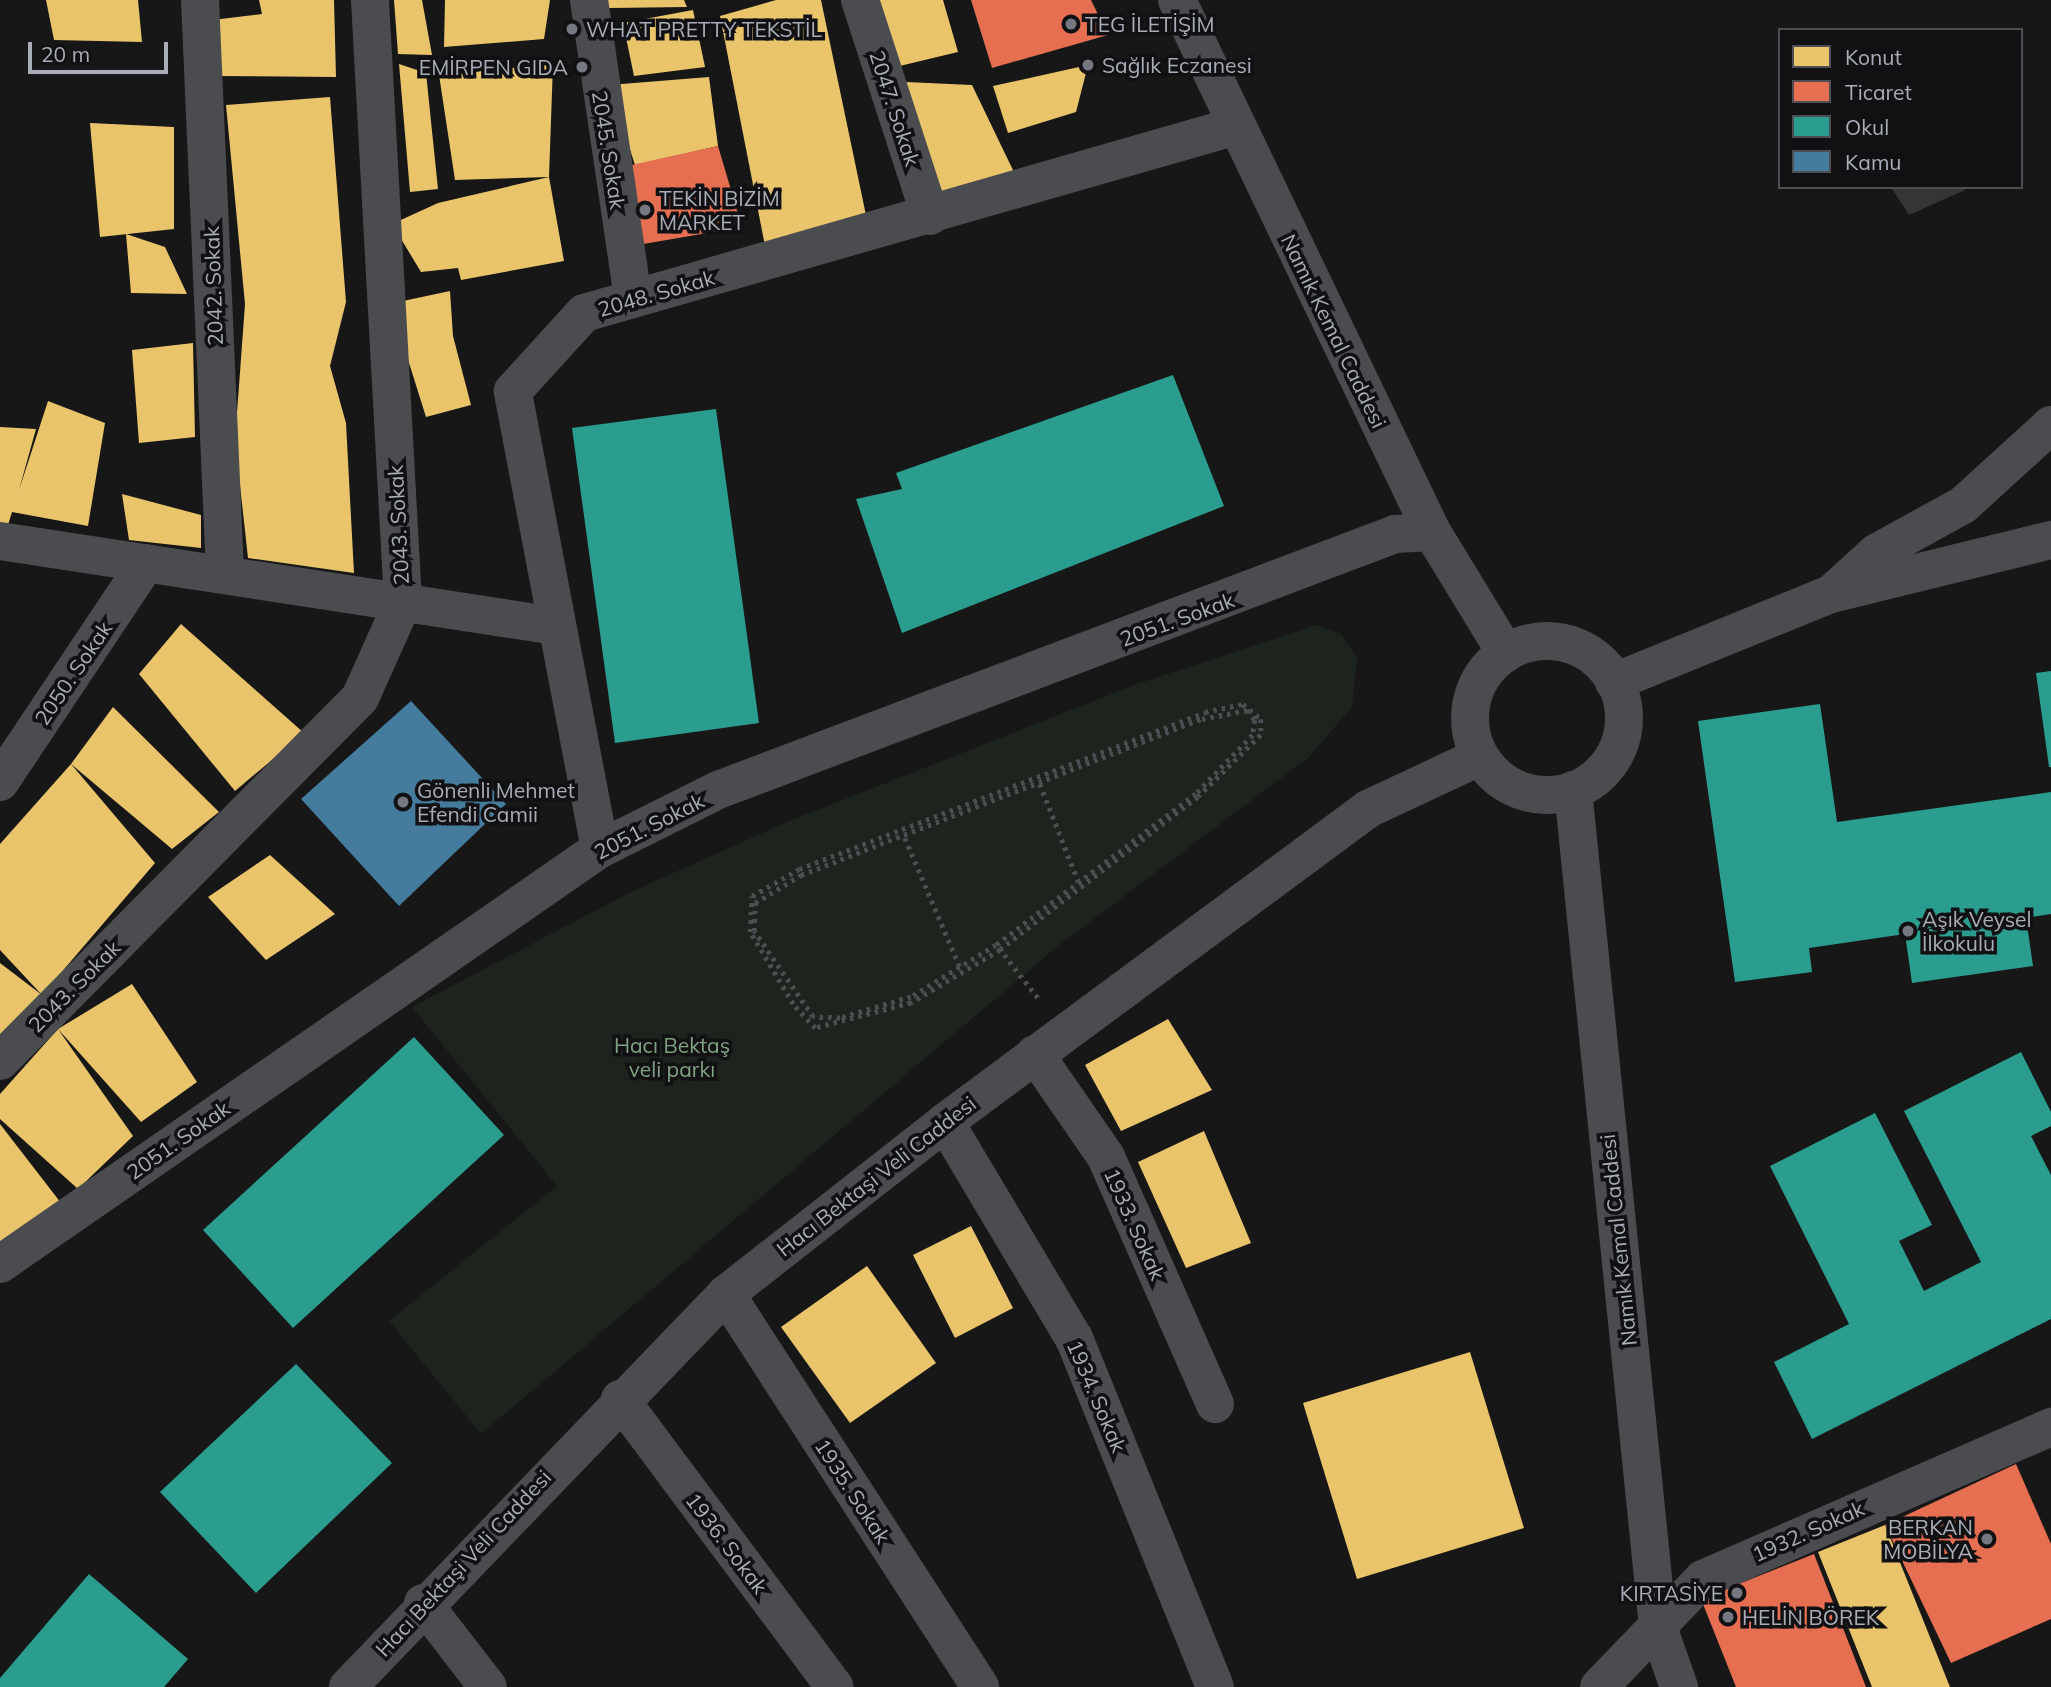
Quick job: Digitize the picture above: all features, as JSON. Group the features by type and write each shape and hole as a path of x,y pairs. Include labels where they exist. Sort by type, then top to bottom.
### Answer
{"street":[{"name":"2042. Sokak","path":"201,0 225,572"},
{"name":"2043. Sokak","path":"0,1061 360,698 403,602 370,0"},
{"name":"2045. Sokak","path":"589,0 632,299"},
{"name":"2047. Sokak","path":"860,0 930,216"},
{"name":"Namık Kemal Caddesi","path":"1177,0 1432,531 1506,653"},
{"name":"2048. Sokak","path":"600,849 513,391 584,313 930,216 1236,125"},
{"path":"1831,594 1876,552 1963,505 2051,425"},
{"name":"2051. Sokak","path":"0,1264 600,849 718,790 1418,529 1432,531"},
{"path":"1614,682 1831,594 2051,540"},
{"path":"0,541 225,572 556,626"},
{"name":"2050. Sokak","path":"0,782 146,563"},
{"path":"1528,643 1575,647 1614,682 1624,723 1619,748 1605,769 1573,790 1539,795 1515,789 1479,757 1469,711 1475,688 1506,653 1528,643"},
{"name":"Hacı Bektaşi Veli Caddesi","path":"348,1687 423,1603 620,1399 726,1294 1035,1054 1368,809 1479,757"},
{"name":"Namık Kemal Caddesi","path":"1573,790 1658,1627 1679,1687"},
{"name":"1933. Sokak","path":"1035,1054 1106,1157 1215,1404"},
{"name":"1934. Sokak","path":"945,1122 1074,1338 1215,1687"},
{"name":"1935. Sokak","path":"726,1294 980,1687"},
{"name":"1936. Sokak","path":"620,1399 835,1687"},
{"name":"1932. Sokak","path":"1599,1687 1703,1579 2051,1427"},
{"path":"423,1603 488,1687"}],"path":[{"path":"905,838 801,875 755,904 754,931 799,1002 823,1021 911,997 998,947 1198,797 1261,735 1256,709 1243,704 1205,712 799,869 752,896 746,916 793,1004 815,1028 911,1003 998,947 1196,794 1253,735 1255,720 1247,710 1219,713 905,838"},
{"path":"1040,784 1079,883"},
{"path":"905,838 961,969"},
{"path":"998,947 1066,1031"}],"green space":[{"name":"Hacı Bektaş veli parkı","path":"1316,625 1341,634 1357,658 1352,707 1308,758 1059,945 481,1434 389,1321 557,1186 412,1007 631,892 787,822 1137,684"}],"building: Konut":[{"path":"46,0 138,0 142,42 54,40"},
{"path":"259,0 334,0 336,77 215,76 212,20 262,14"},
{"path":"394,0 422,0 432,55 398,54"},
{"path":"445,0 550,0 544,39 444,47"},
{"path":"607,0 684,0 687,7 609,8"},
{"path":"776,0 821,0 867,220 766,251 720,16"},
{"path":"860,0 943,0 958,52 883,70"},
{"path":"693,10 705,67 634,76 623,23"},
{"path":"399,64 426,73 438,189 410,192"},
{"path":"553,64 549,177 455,180 439,75"},
{"path":"1088,65 1076,112 1008,133 993,86"},
{"path":"709,77 718,146 635,165 609,85"},
{"path":"906,82 972,85 1023,191 925,202"},
{"path":"330,97 346,302 330,366 346,423 354,573 248,558 235,440 245,304 226,105"},
{"path":"90,123 174,127 174,229 100,237"},
{"path":"549,177 564,261 461,280 458,268 421,272 392,224 438,203"},
{"path":"126,234 165,247 187,294 131,293"},
{"path":"450,291 453,336 471,405 426,417 404,347 403,301"},
{"path":"193,343 195,437 139,443 132,350"},
{"path":"48,401 105,423 88,526 12,512 7,528 0,526 0,427 36,429 19,490"},
{"path":"122,494 201,515 201,548 129,540"},
{"path":"181,624 304,733 235,791 139,674"},
{"path":"113,707 219,812 172,849 71,764"},
{"path":"71,764 155,863 42,995 0,950 0,844"},
{"path":"270,855 335,914 266,960 208,897"},
{"path":"0,963 42,995 0,1058"},
{"path":"132,984 197,1082 141,1122 58,1029"},
{"path":"1168,1019 1212,1090 1121,1131 1085,1065"},
{"path":"58,1029 133,1136 78,1189 0,1119 0,1094"},
{"path":"0,1124 61,1203 0,1245"},
{"path":"1204,1131 1251,1243 1186,1268 1138,1162"},
{"path":"971,1226 1013,1308 955,1338 913,1255"},
{"path":"867,1266 936,1363 850,1423 781,1327"},
{"path":"1470,1352 1524,1528 1357,1579 1303,1403"},
{"path":"1885,1525 1950,1687 1872,1687 1818,1552"}],"building: Ticaret":[{"path":"971,0 1091,0 1108,35 992,68"},
{"path":"718,146 742,227 626,247 618,168"},
{"path":"2016,1464 2051,1544 2051,1619 1951,1663 1885,1525"},
{"path":"1814,1554 1866,1687 1736,1687 1701,1599"}],"building: Okul":[{"path":"1173,375 1224,506 902,633 856,499 902,489 896,473"},
{"path":"716,409 759,723 615,743 572,428"},
{"path":"2051,671 2051,767 2049,767 2036,673"},
{"path":"1820,704 1837,822 2051,792 2051,914 2026,918 2033,966 1912,983 1905,934 1809,948 1812,972 1735,982 1698,721"},
{"path":"414,1037 504,1135 293,1328 203,1230"},
{"path":"2021,1052 2051,1112 2051,1126 2031,1136 2051,1175 2051,1319 1812,1439 1774,1362 1849,1324 1770,1166 1875,1113 1932,1225 1899,1241 1924,1291 1981,1262 1904,1111"},
{"path":"296,1364 392,1463 256,1593 160,1492"},
{"path":"89,1574 188,1659 164,1687 0,1687 0,1678"}],"building: Kamu":[{"name":"Gönenli Mehmet Efendi Camii","path":"411,701 506,804 399,906 301,799"}],"building: Diğer":[{"path":"1892,189 1965,190 1909,215"}],"place":[{"name":"TEG İLETİŞİM","path":"1071,24"},
{"name":"WHAT PRETTY TEKSTİL","path":"572,29"},
{"name":"Sağlık Eczanesi","path":"1088,65"},
{"name":"EMİRPEN GIDA","path":"582,67"},
{"name":"TEKİN BİZİM MARKET","path":"645,210"},
{"name":"Gönenli Mehmet Efendi Camii","path":"403,802"},
{"name":"Aşık Veysel İlkokulu","path":"1908,931"},
{"name":"BERKAN MOBİLYA","path":"1987,1539"},
{"name":"KIRTASİYE","path":"1737,1593"},
{"name":"HELİN BÖREK","path":"1728,1617"}]}
